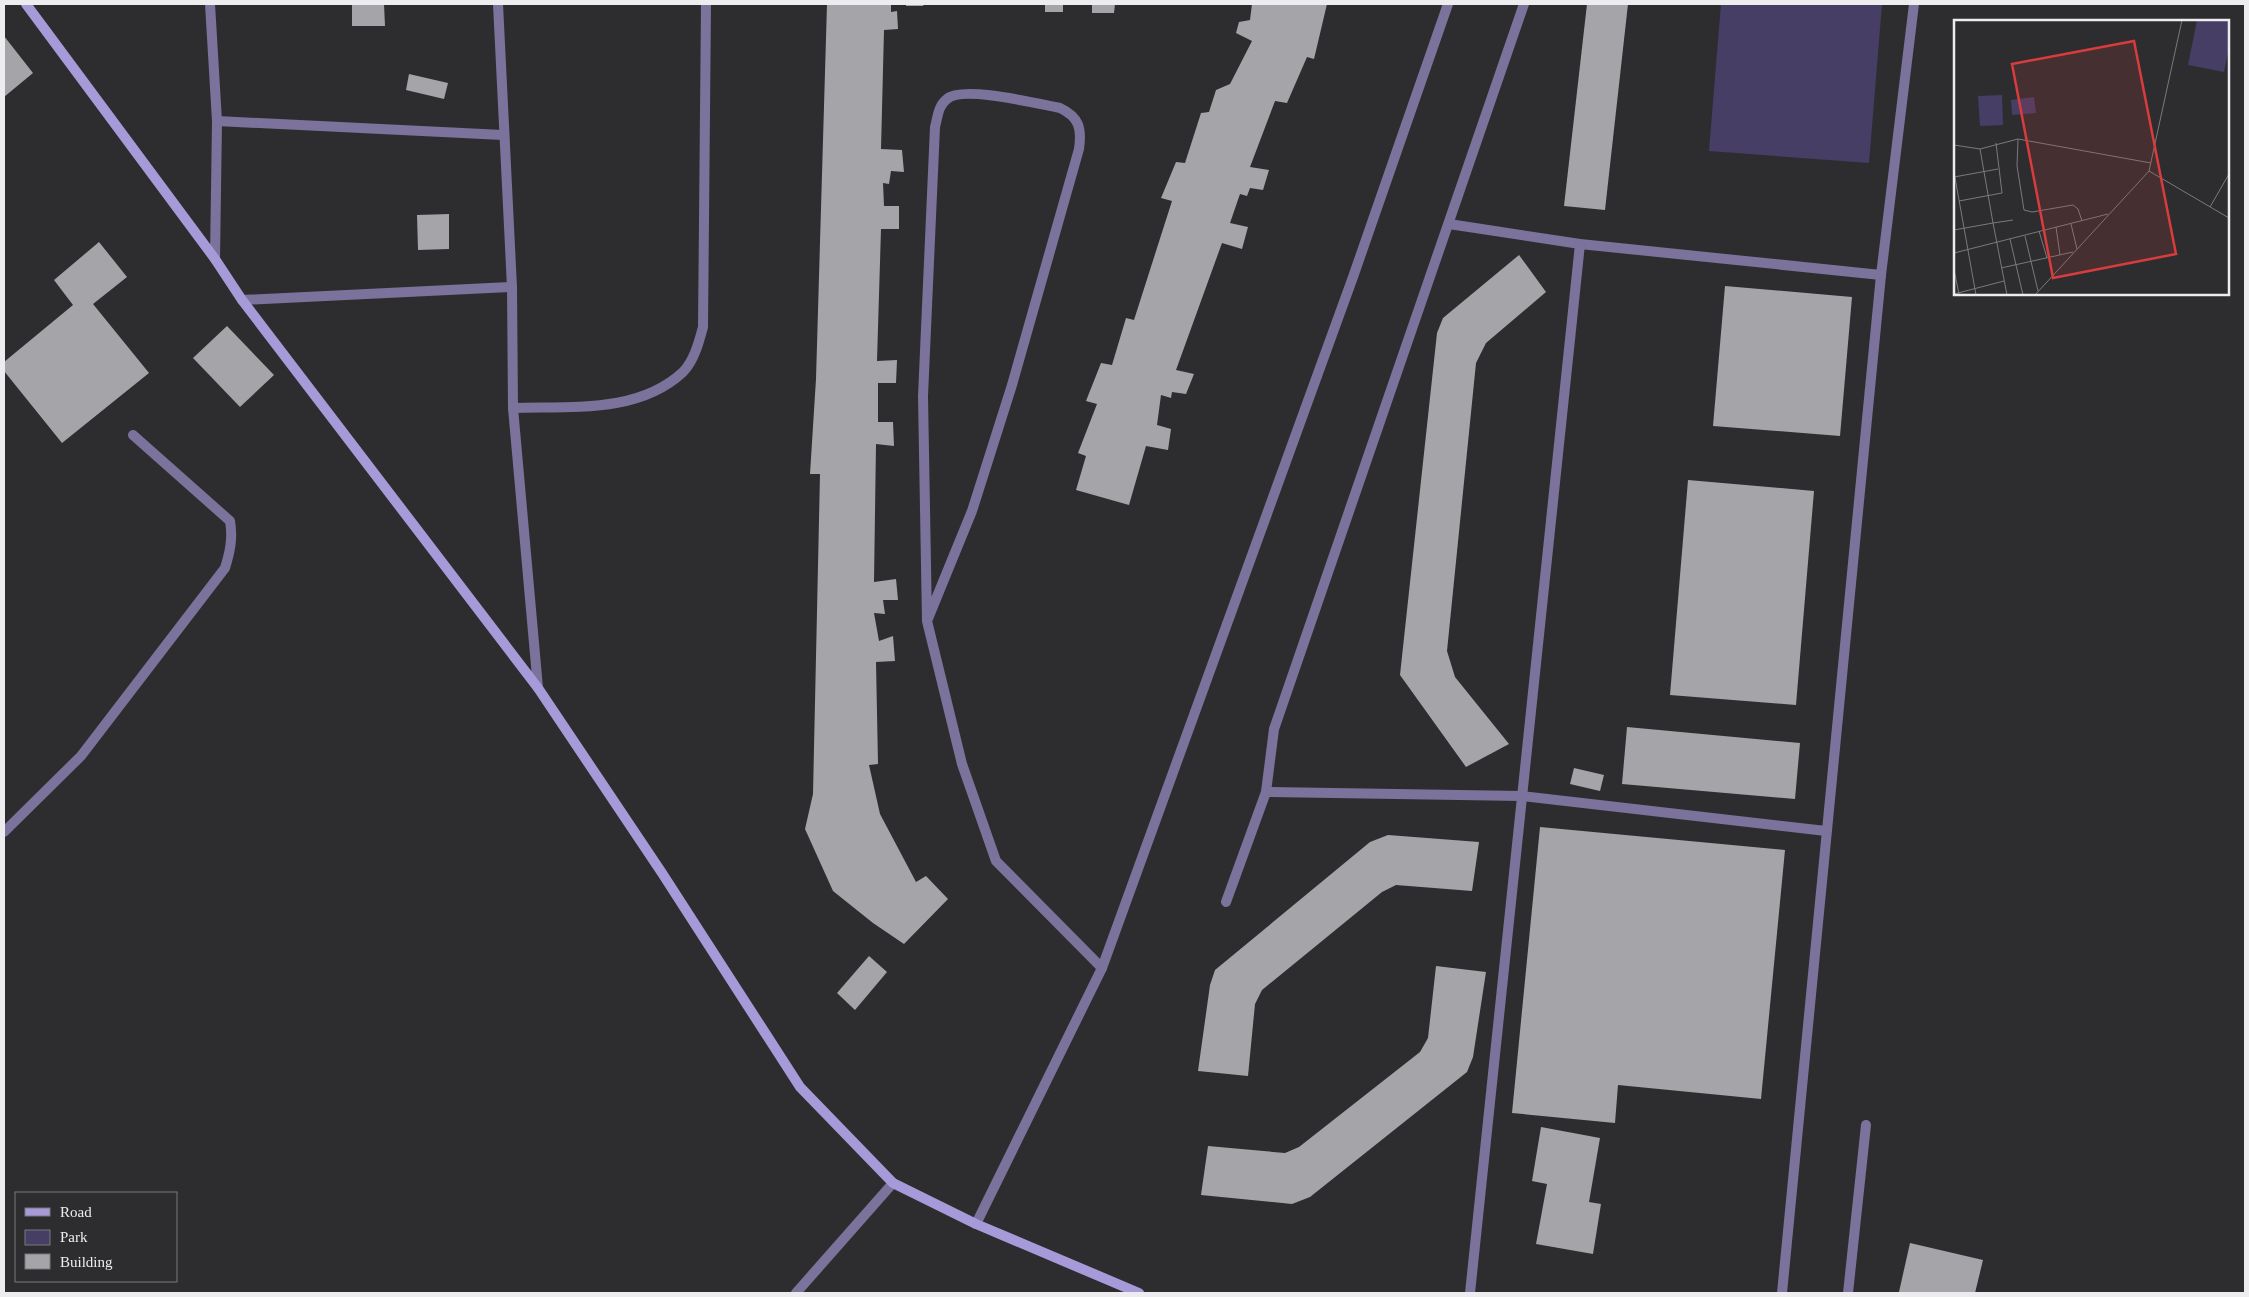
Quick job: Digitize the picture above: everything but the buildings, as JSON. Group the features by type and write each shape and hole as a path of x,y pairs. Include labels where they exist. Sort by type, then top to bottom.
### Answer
{"main road":[{"path":"26,4 215,258 242,300 538,688 662,873 800,1087 893,1183 976,1224 1139,1293"}],"street":[{"path":"210,4 217,121 215,258"},
{"path":"498,4 512,287 513,408 538,688"},
{"path":"513,408 613,404 651,394 684,371 698,346 702,327 706,4"},
{"path":"976,1224 1102,968 1353,277 1448,4"},
{"path":"1226,902 1266,792 1274,729 1524,4"},
{"path":"1782,1293 1881,275 1914,4"},
{"path":"927,621 972,511 1012,385 1079,149 1081,136 1078,123 1071,113 1060,108 970,92 948,97 940,106 935,127 923,396 927,621 962,764 996,861 1102,968"},
{"path":"217,121 503,135"},
{"path":"1449,224 1580,244 1881,275"},
{"path":"1470,1293 1580,244"},
{"path":"242,300 512,287"},
{"path":"4,832 81,756 224,568 231,549 232,532 230,521 133,435"},
{"path":"1266,792 1522,796 1826,831"},
{"path":"1848,1293 1866,1125"},
{"path":"796,1293 893,1183"}],"green space":[{"path":"1721,4 1882,4 1869,163 1709,151"}]}
